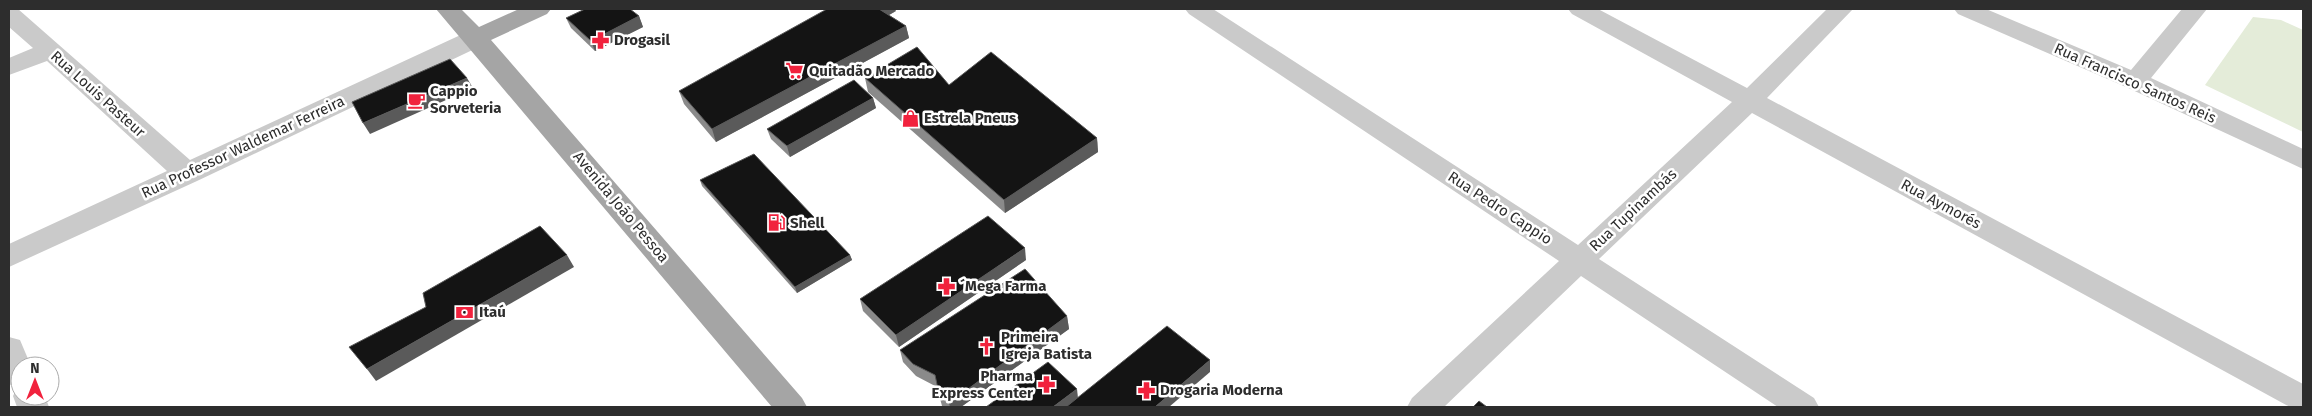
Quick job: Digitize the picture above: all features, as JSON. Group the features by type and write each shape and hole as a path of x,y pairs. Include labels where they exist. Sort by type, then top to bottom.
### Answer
{"main road":[{"name":"Avenida João Pessoa","path":"448,9 476,38 791,407"},
{"path":"476,38 539,9"}],"street":[{"name":"Rua Pedro Cappio","path":"1197,9 1804,407"},
{"name":"Rua Aymorés","path":"1580,9 2303,399"},
{"name":"Rua Tupinambás","path":"1423,407 1749,101 1841,9"},
{"name":"Rua Francisco Santos Reis","path":"1966,9 2135,81 2303,160"},
{"path":"2135,81 2195,9"},
{"name":"Rua Louis Pasteur","path":"9,14 188,174"},
{"name":"Rua Professor Waldemar Ferreira","path":"9,256 476,38"},
{"path":"9,67 49,50"}],"green space":[{"path":"2253,17 2281,20 2303,30 2303,132 2205,85"}],"building":[{"path":"585,9 630,9 639,16 591,41 566,18"},
{"name":"Quitadão Mercado","path":"827,9 879,9 906,26 712,129 679,91"},
{"path":"917,47 949,85 991,52 1097,138 1004,200 865,78"},
{"path":"450,59 467,78 363,123 352,102"},
{"path":"854,80 873,98 787,146 767,129"},
{"name":"Shell","path":"754,154 850,255 795,287 700,180"},
{"name":"´Mega Farma","path":"988,216 1025,248 896,335 860,299"},
{"path":"540,226 567,255 367,369 349,347 426,307 423,293"},
{"name":"Primeira Igreja Batista","path":"1025,269 1067,316 949,403 939,394 935,375 913,364 900,350"},
{"name":"Drogaria Moderna","path":"1167,326 1210,360 1155,407 1066,407"},
{"name":"Pharma Express Center","path":"1048,362 1077,389 1053,407 986,407"},
{"path":"1479,401 1487,407 1473,407"}],"place":[{"name":"Drogasil","path":"600,40"},
{"name":"Quitadão Mercado","path":"795,71"},
{"name":"Cappio Sorveteria","path":"416,100"},
{"name":"Estrela Pneus","path":"910,118"},
{"name":"Shell","path":"776,223"},
{"name":"´Mega Farma","path":"946,286"},
{"name":"Itaú","path":"465,312"},
{"name":"Primeira Igreja Batista","path":"987,346"},
{"name":"Pharma Express Center","path":"1047,385"},
{"name":"Drogaria Moderna","path":"1146,390"}]}
